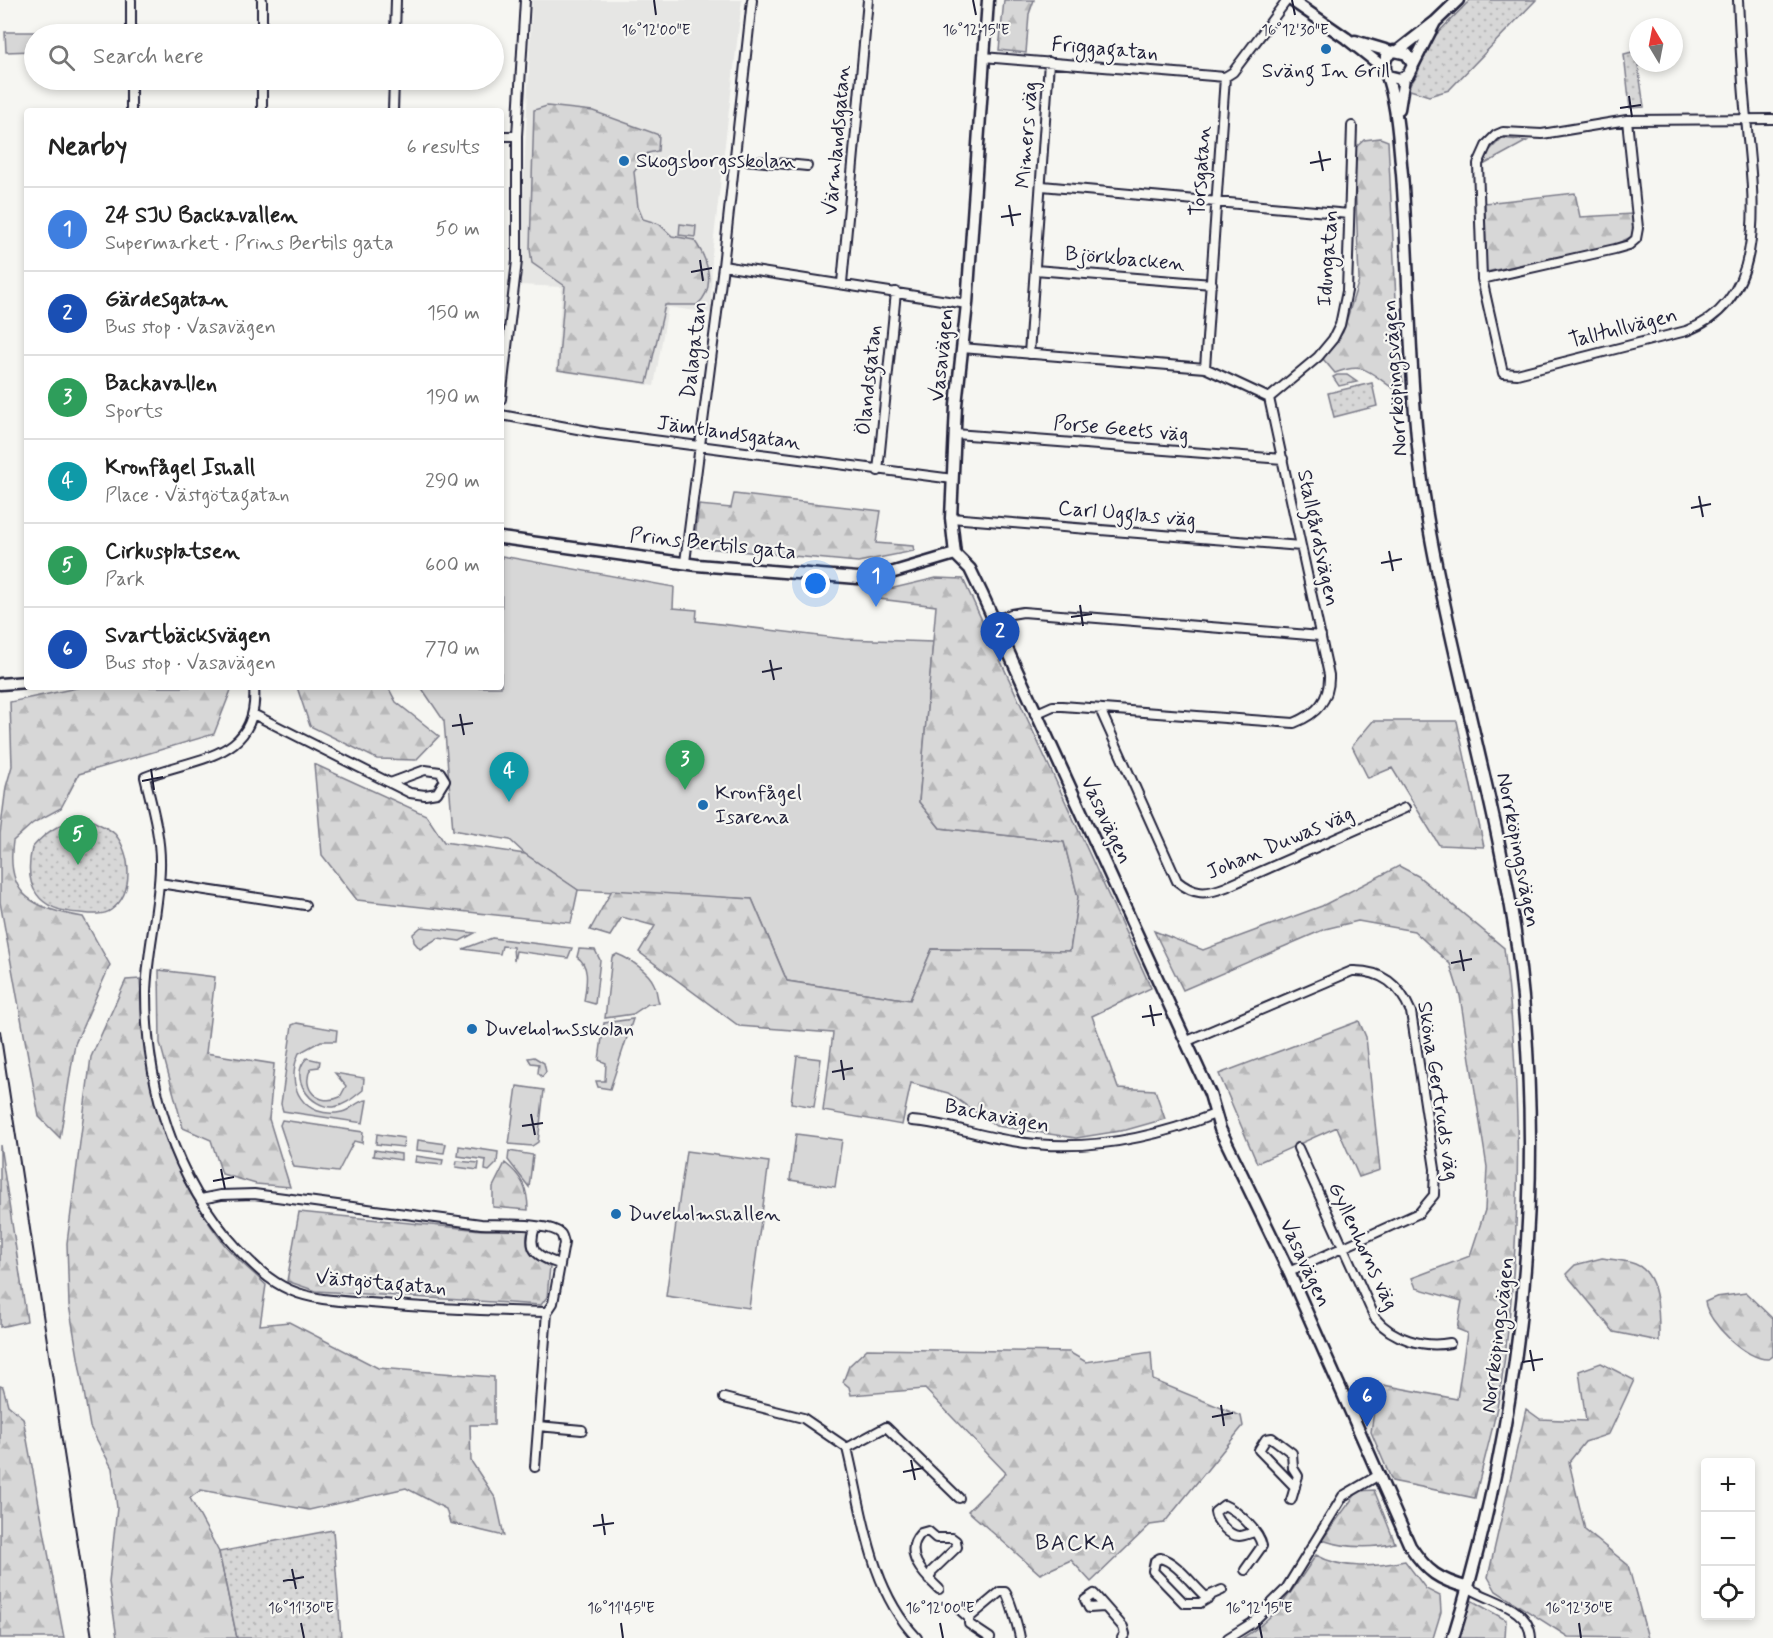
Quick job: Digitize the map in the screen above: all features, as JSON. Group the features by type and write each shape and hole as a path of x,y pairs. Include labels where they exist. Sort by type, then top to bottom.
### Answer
{"street":[{"path":"131,0 131,24"},
{"path":"262,0 262,24"},
{"path":"395,24 396,0"},
{"path":"504,371 516,261 517,136 525,0"},
{"name":"Dalagatan","path":"685,562 723,266 752,0"},
{"name":"Värmlandsgatan","path":"842,283 868,0"},
{"name":"Vasavägen","path":"987,0 955,434 951,518 956,555 970,569 994,621 1210,1094 1215,1114 1289,1272 1410,1546 1423,1566 1450,1583 1469,1588"},
{"path":"1225,77 1233,72 1287,0"},
{"path":"1291,0 1346,38 1386,72 1404,78 1411,72 1412,63 1435,22"},
{"path":"1386,72 1385,59 1435,22 1458,0"},
{"name":"Talltullvägen","path":"1738,0 1746,120 1752,180 1750,250 1737,290 1726,307 1705,324 1517,374 1503,373 1482,279 1478,164 1481,153 1496,135 1503,132 1542,134 1627,120 1746,120 1773,119"},
{"path":"1346,38 1407,54 1412,63"},
{"name":"Friggagatan","path":"982,57 1225,77"},
{"name":"Mimers väg","path":"1029,354 1049,62"},
{"name":"Norrköpingsvägen","path":"1386,72 1398,121 1408,256 1414,411 1420,471 1442,593 1504,866 1520,969 1530,1104 1528,1241 1522,1315 1507,1420 1469,1588 1453,1638"},
{"name":"Torsgatan","path":"1205,368 1225,77"},
{"name":"Norrköpingsvägen","path":"1398,121 1404,78"},
{"path":"131,90 131,108"},
{"path":"262,90 262,108"},
{"path":"393,108 394,90"},
{"path":"1482,279 1615,249 1629,245 1636,239 1638,228 1627,120"},
{"name":"Idungatan","path":"1269,398 1318,357 1334,339 1340,325 1347,291 1352,126"},
{"path":"504,136 517,136"},
{"path":"734,159 807,166"},
{"path":"1042,186 1349,214"},
{"path":"723,266 966,304"},
{"name":"Björkbacken","path":"1035,270 1212,284"},
{"name":"Ölandsgatan","path":"878,471 896,292"},
{"path":"962,348 1205,368 1269,398"},
{"name":"Stallgårdsvägen","path":"1035,714 1053,706 1294,723 1317,711 1330,687 1269,398"},
{"name":"Jämtlandsgatan","path":"504,415 700,447 953,479"},
{"name":"Porse Geets väg","path":"955,434 1283,459"},
{"name":"Carl Ugglas väg","path":"951,518 1301,546"},
{"name":"Prins Bertils gata","path":"504,538 685,562 863,578 907,569 956,555"},
{"path":"994,621 1023,612 1321,636"},
{"path":"0,684 24,682"},
{"name":"Västgötagatan","path":"254,690 253,714 247,731 230,748 145,777 157,837 159,884 149,961 147,1032 160,1105 172,1144 217,1225 248,1259 275,1282 291,1291 312,1297 354,1302 547,1312"},
{"name":"Johan Duwas väg","path":"1100,710 1177,881 1186,888 1202,894 1226,887 1405,808"},
{"path":"253,714 390,783 410,793 425,795 439,791 445,780 440,772 430,770 390,783"},
{"path":"159,884 305,905"},
{"name":"Sköna Gertruds väg","path":"1185,1042 1352,971 1372,972 1390,981 1399,989 1411,1012 1435,1169 1434,1195 1419,1213 1289,1272"},
{"name":"Backavägen","path":"912,1121 936,1123 972,1134 1013,1142 1083,1146 1119,1143 1182,1127 1215,1114"},
{"name":"Gyllenhorns väg","path":"1298,1148 1365,1300 1382,1326 1405,1339 1438,1345 1450,1343"},
{"path":"201,1199 221,1195 254,1194 481,1224 552,1229 561,1234 564,1243 553,1303 547,1312 535,1467"},
{"path":"535,1227 531,1244 534,1250 540,1256 559,1264"},
{"path":"724,1398 804,1418 847,1448 878,1578 890,1603 917,1638"},
{"path":"538,1426 582,1430"},
{"path":"847,1448 886,1427 959,1498"},
{"path":"1291,1500 1295,1488 1298,1476 1293,1468 1292,1453 1272,1438 1266,1439 1259,1450 1295,1488"},
{"path":"1228,1638 1252,1623 1286,1589 1343,1496 1379,1475"},
{"path":"1245,1570 1262,1546 1260,1538 1232,1508 1224,1505 1215,1512 1216,1519 1233,1534 1240,1536 1254,1532"},
{"path":"929,1580 932,1572 957,1547 957,1541 951,1538 936,1538 928,1531 921,1533 913,1543 913,1553 920,1568 929,1580 939,1589"},
{"path":"1210,1597 1202,1593 1186,1575 1165,1559 1160,1558 1155,1561 1153,1571 1184,1603 1200,1603 1222,1590"},
{"path":"1469,1588 1518,1612 1527,1623 1531,1638"},
{"path":"969,1618 1000,1592 1005,1592 1010,1597 1013,1618 1020,1638"},
{"path":"1104,1607 1123,1627 1125,1634 1122,1638"},
{"path":"958,1609 969,1618"},
{"path":"969,1618 969,1624 990,1638"}],"shaded area":[{"name":"Skogsborgsskolan","path":"532,0 742,0 712,254 711,313 668,307 654,386 556,371 562,287 519,285"}],"green space":[{"path":"1004,0 1034,0 1029,14 1026,53 999,50"},
{"path":"1470,0 1536,0 1449,90 1429,96 1407,89 1417,75 1428,43"},
{"path":"5,32 24,32 24,51 6,52"},
{"path":"1629,53 1629,72 1639,72 1644,107 1630,108 1624,54"},
{"path":"547,106 593,111 659,135 658,151 648,153 634,172 638,207 643,219 659,224 672,236 694,240 706,264 709,282 703,298 697,305 665,305 647,383 558,370 565,286 532,263 530,249 534,110"},
{"path":"1380,138 1388,141 1399,359 1403,382 1400,388 1394,389 1367,370 1354,368 1335,373 1323,359 1343,332 1359,280 1354,149 1364,140"},
{"path":"1502,138 1527,141 1483,165 1488,152"},
{"path":"1575,193 1580,217 1632,214 1633,236 1614,245 1486,272 1485,203"},
{"path":"680,224 696,226 695,237 679,235"},
{"path":"1347,375 1357,382 1339,386 1333,377"},
{"path":"1372,383 1377,406 1334,417 1328,393"},
{"path":"734,494 881,511 876,543 913,546 914,551 858,562 694,547 699,505 731,508"},
{"path":"504,556 674,587 673,608 697,610 696,621 844,639 933,642 919,802 940,828 1064,842 1078,897 1070,951 932,949 910,1000 787,981 752,899 578,890 525,854 510,840 453,830 444,721 423,690 504,690"},
{"path":"936,578 963,579 1151,988 1092,1016 1118,1088 1155,1090 1165,1119 1126,1130 1076,1138 996,1126 948,1093 911,1083 902,1125 823,1111 833,1033 739,1026 639,952 655,926 622,917 610,936 590,930 612,890 752,899 787,981 910,1000 932,949 1070,951 1078,897 1064,842 940,828 919,802 936,606 879,599 877,592"},
{"path":"67,690 231,690 214,734 79,774 61,808 33,823 13,841 12,860 14,875 19,887 37,904 83,917 110,965 75,1044 60,1138 39,1117 0,902 0,834 6,787 12,766 10,702"},
{"path":"298,690 390,690 396,702 439,736 416,760 377,759 310,726"},
{"path":"1373,721 1457,721 1484,847 1439,845 1392,768 1368,778 1352,746"},
{"path":"314,764 426,815 444,842 525,854 578,890 571,923 357,900 322,855"},
{"path":"91,820 113,832 120,842 128,873 124,894 119,903 104,913 80,913 54,907 44,902 32,885 30,862 32,848 58,826 74,821"},
{"path":"1399,866 1418,876 1504,948 1517,1115 1516,1226 1513,1281 1500,1392 1475,1498 1392,1481 1371,1432 1378,1384 1457,1399 1467,1333 1457,1329 1462,1301 1416,1288 1412,1278 1470,1256 1485,1210 1487,1167 1460,996 1450,964 1414,931 1358,921 1325,929 1183,990 1154,931 1203,950 1322,906"},
{"path":"421,927 475,933 460,941 438,938 420,949 414,942 413,934"},
{"path":"492,938 572,948 568,958 516,951 514,961 513,947 502,946 500,954 463,949"},
{"path":"579,949 595,950 600,960 595,1004 584,1001 586,971 577,957"},
{"path":"617,954 633,963 652,979 659,1003 648,1004 633,1014 605,1018 612,957"},
{"path":"159,970 215,977 206,1053 274,1064 269,1119 290,1187 256,1184 222,1174 211,1140 183,1128 160,1043"},
{"path":"140,979 142,1016 151,1084 169,1148 183,1179 221,1240 266,1285 260,1325 289,1322 378,1368 494,1377 494,1425 470,1425 471,1461 496,1499 504,1536 450,1523 446,1509 406,1488 309,1510 201,1490 190,1498 219,1552 237,1638 117,1638 109,1582 117,1508 112,1468 90,1427 69,1305 67,1243 91,1057 126,980"},
{"path":"633,1019 610,1089 598,1087 596,1081 605,1081 606,1063 599,1060 604,1023"},
{"path":"1359,1021 1366,1037 1380,1170 1359,1177 1337,1127 1257,1163 1219,1074"},
{"path":"297,1023 337,1030 336,1041 321,1041 299,1053 294,1077 301,1098 317,1111 329,1113 346,1111 367,1100 363,1123 283,1111 281,1104 292,1025"},
{"path":"797,1056 821,1059 814,1107 791,1103"},
{"path":"534,1057 544,1063 546,1072 542,1077 538,1073 539,1064 531,1063 528,1058"},
{"path":"307,1058 320,1061 319,1067 311,1068 308,1076 310,1089 319,1098 325,1100 340,1097 346,1086 335,1073 364,1078 363,1090 338,1106 325,1106 317,1103 304,1090 301,1082 302,1065"},
{"path":"517,1086 544,1090 538,1142 532,1146 509,1144"},
{"path":"282,1120 363,1132 362,1143 354,1141 338,1172 294,1167 280,1125"},
{"path":"377,1134 404,1138 403,1147 376,1144"},
{"path":"796,1134 842,1140 835,1187 790,1180"},
{"path":"418,1140 446,1144 444,1153 417,1150"},
{"path":"0,1145 27,1321 0,1327"},
{"path":"459,1146 498,1152 497,1163 489,1171 485,1170 486,1160 458,1156"},
{"path":"374,1150 401,1154 401,1160 373,1156"},
{"path":"509,1151 533,1155 529,1187 508,1160"},
{"path":"686,1151 769,1162 749,1308 666,1296"},
{"path":"416,1156 443,1160 442,1165 415,1162"},
{"path":"457,1161 479,1163 478,1170 456,1167"},
{"path":"505,1163 516,1173 523,1184 528,1210 493,1207 493,1187"},
{"path":"299,1212 481,1230 528,1230 527,1243 530,1253 550,1267 547,1297 541,1305 316,1291 287,1281"},
{"path":"1602,1258 1635,1264 1650,1277 1657,1298 1659,1341 1614,1332 1566,1274 1575,1265"},
{"path":"1746,1293 1773,1319 1773,1356 1769,1359 1750,1354 1730,1339 1713,1320 1705,1302 1716,1297"},
{"path":"867,1349 1069,1352 1086,1362 1151,1352 1153,1380 1241,1416 1243,1426 1164,1523 1150,1525 1091,1582 1071,1560 1040,1574 968,1511 1006,1473 925,1389 851,1395 849,1387 843,1382 849,1366"},
{"path":"1601,1363 1634,1380 1609,1434 1585,1442 1569,1462 1585,1530 1628,1565 1648,1638 1568,1637 1496,1591 1488,1577 1526,1409 1540,1419 1586,1421 1579,1371"},
{"path":"0,1386 3,1387 8,1405 23,1418 64,1638 0,1638"},
{"path":"1374,1490 1395,1543 1358,1547 1322,1540 1358,1491"},
{"path":"333,1530 341,1638 237,1638 219,1552"},
{"path":"1316,1555 1337,1563 1359,1566 1405,1561 1426,1589 1440,1596 1441,1612 1433,1638 1242,1638 1275,1612"},
{"path":"1469,1599 1506,1620 1505,1638 1456,1638"}],"railway":[{"path":"0,1031 92,1638"}],"place":[{"name":"Sväng In Grill","path":"1326,49"},
{"name":"Skogsborgsskolan","path":"624,161"},
{"name":"24 SJU Backavallen","path":"876,607"},
{"name":"Gärdesgatan","path":"1000,662"},
{"name":"Backavallen","path":"685,790"},
{"name":"Kronfågel Ishall","path":"509,802"},
{"name":"Kronfågel Isarena","path":"703,805"},
{"name":"Cirkusplatsen","path":"78,865"},
{"name":"Duveholmsskolan","path":"472,1029"},
{"name":"Duveholmshallen","path":"616,1214"},
{"name":"Svartbäcksvägen","path":"1367,1427"}],"district":[{"name":"BACKA","path":"1076,1544"}]}
